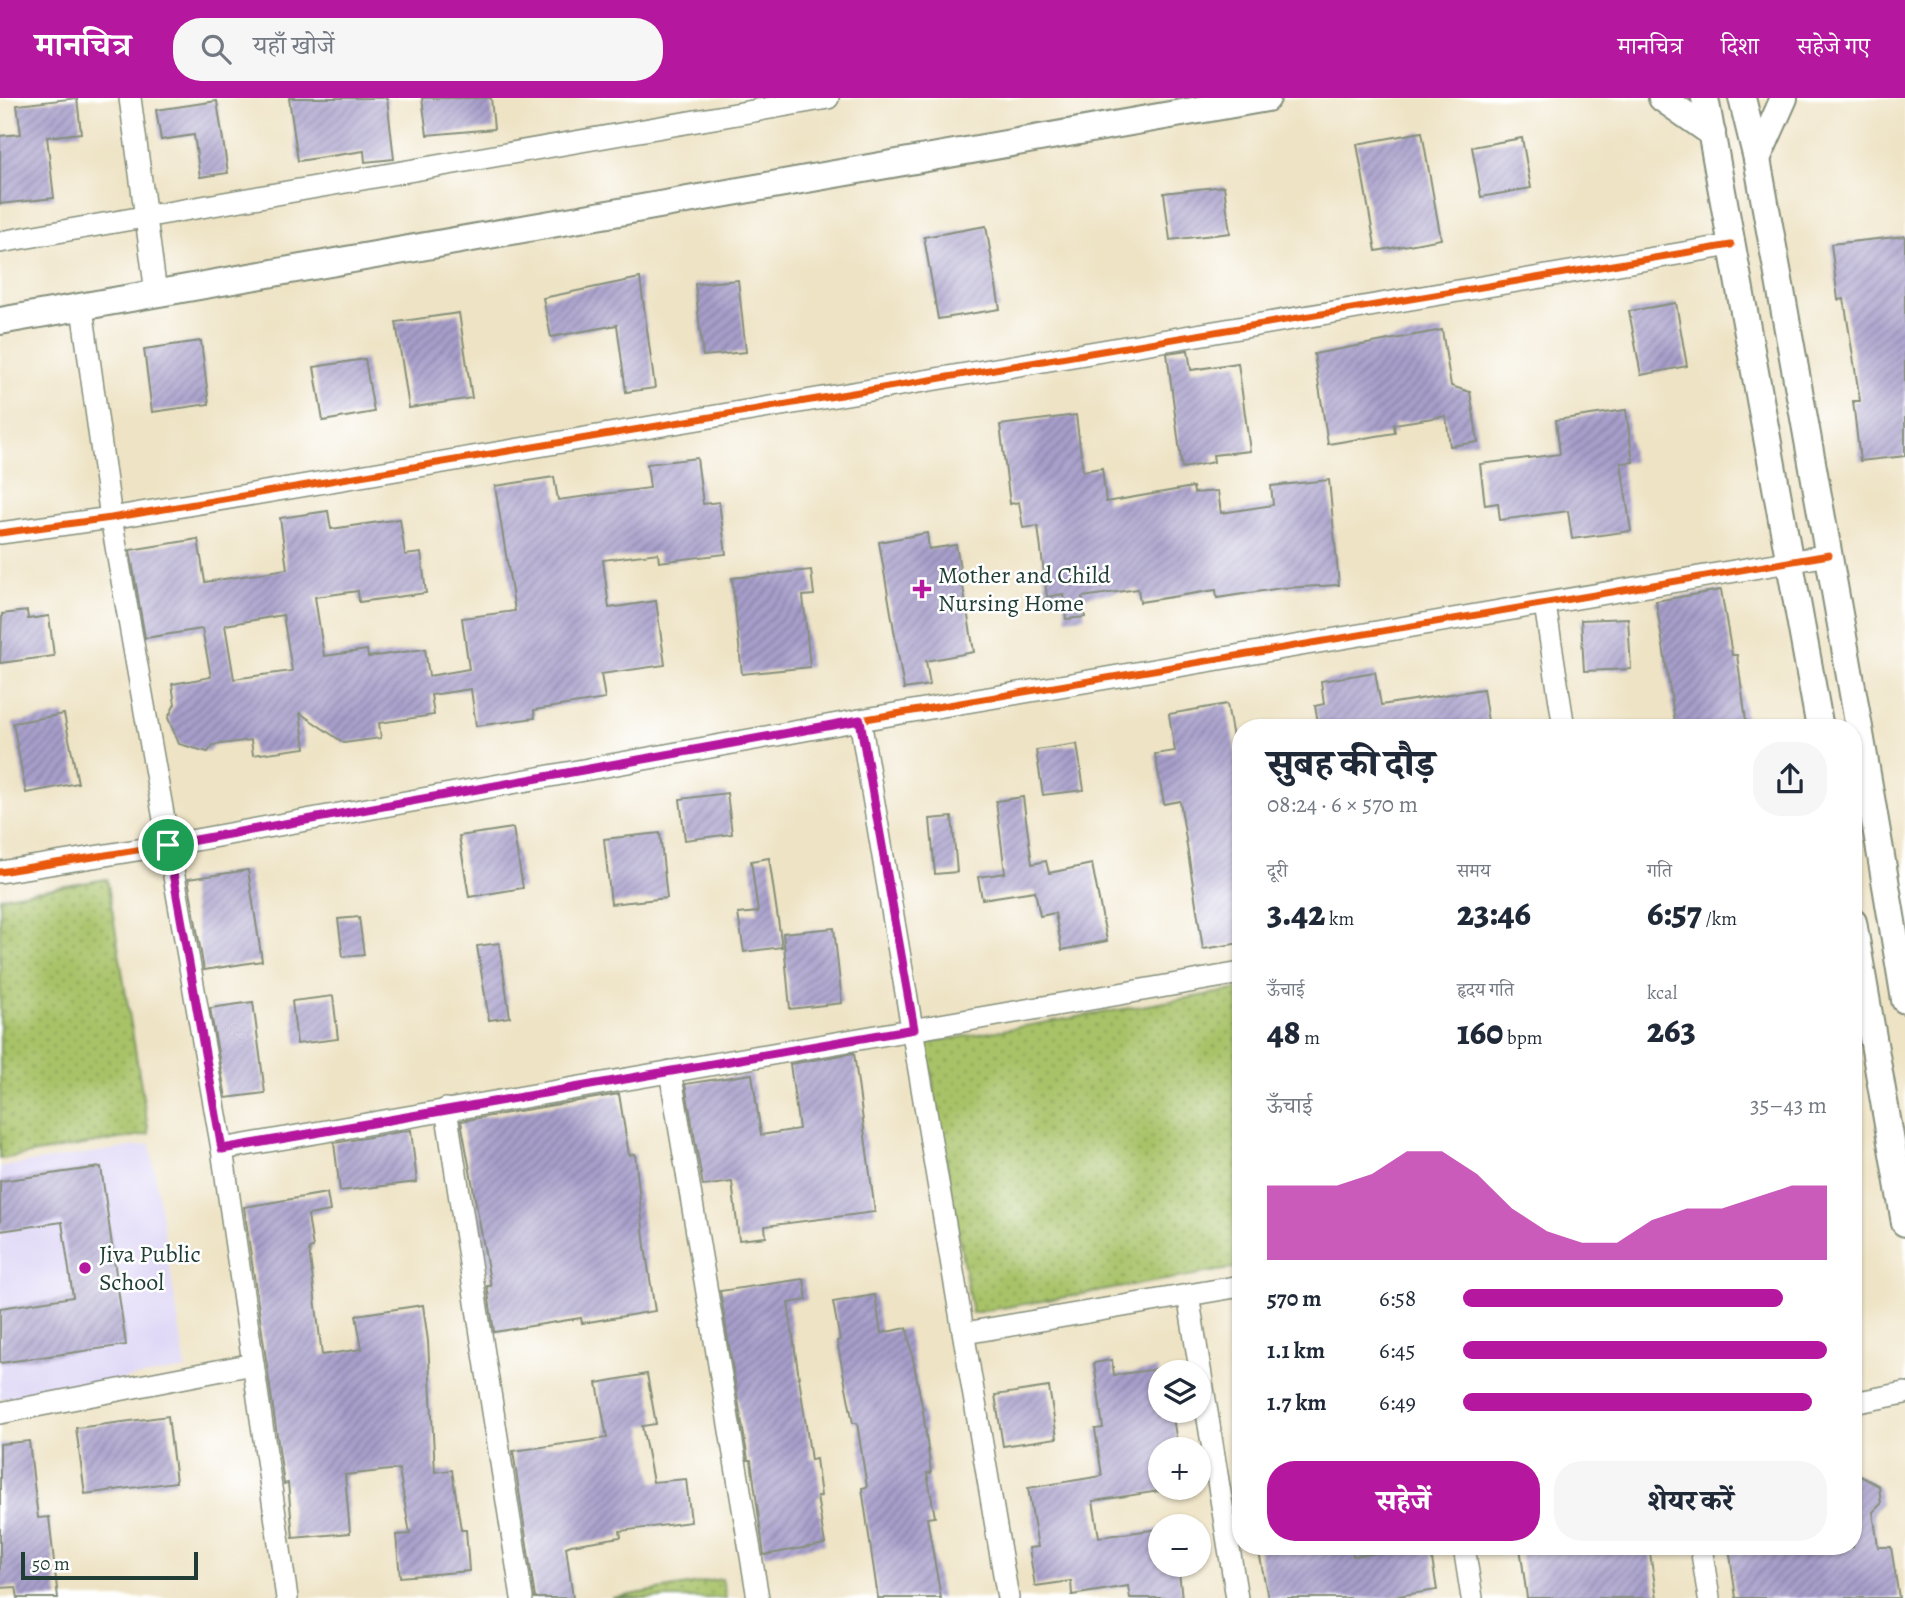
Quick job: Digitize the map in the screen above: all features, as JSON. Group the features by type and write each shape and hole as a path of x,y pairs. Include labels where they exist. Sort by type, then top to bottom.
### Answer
{"street":[{"path":"130,98 156,293"},
{"path":"0,242 722,108 828,98"},
{"path":"0,321 1267,98"},
{"path":"1662,98 1712,133"},
{"path":"1705,98 1792,561 1818,719"},
{"path":"1742,98 1757,159 1829,555 1855,719"},
{"path":"1757,159 1784,98"},
{"path":"0,533 111,518 1731,245"},
{"path":"82,308 111,518 222,1149 287,1598"},
{"path":"0,872 168,845 860,720 1829,555"},
{"path":"1545,605 1563,719"},
{"path":"860,720 1008,1598"},
{"path":"1862,755 1904,985"},
{"path":"1862,974 1905,1223"},
{"path":"222,1149 1232,975"},
{"path":"670,1071 758,1598"},
{"path":"446,1109 522,1598"},
{"path":"965,1333 1232,1288"},
{"path":"1188,1296 1237,1598"},
{"path":"0,1413 253,1364"},
{"path":"1862,1401 1905,1393"},
{"path":"1465,1555 1472,1598"},
{"path":"1702,1555 1709,1598"}],"shaded area":[{"name":"Jiva Public School","path":"150,1144 186,1369 0,1399 0,1167"}],"green space":[{"path":"107,879 149,1134 0,1159 0,897"},
{"path":"1232,991 1232,1269 972,1313 926,1043"},
{"path":"722,1579 726,1598 612,1598"}],"building":[{"path":"77,98 81,133 47,137 54,198 0,204 0,136 21,134 17,105"},
{"path":"289,98 387,98 394,159 365,162 364,151 298,161"},
{"path":"422,98 491,98 494,129 427,135"},
{"path":"217,101 228,173 200,177 194,135 161,140 156,110"},
{"path":"1422,132 1441,239 1376,251 1357,144"},
{"path":"1522,138 1531,188 1481,197 1472,147"},
{"path":"1224,186 1230,233 1170,240 1164,193"},
{"path":"986,226 1000,309 938,319 924,237"},
{"path":"1905,236 1905,456 1860,461 1853,401 1860,401 1844,299 1838,300 1831,244"},
{"path":"640,278 655,388 626,392 617,325 551,337 543,298"},
{"path":"738,280 746,352 703,356 695,284"},
{"path":"1676,303 1687,366 1641,375 1629,311"},
{"path":"459,313 472,398 409,408 396,322"},
{"path":"1442,330 1451,386 1470,392 1478,442 1450,446 1446,416 1394,424 1395,433 1328,444 1314,354"},
{"path":"201,341 209,404 152,412 144,349"},
{"path":"1188,350 1191,370 1238,363 1250,451 1213,455 1214,462 1182,468 1167,353"},
{"path":"365,359 374,412 323,421 314,367"},
{"path":"1626,410 1633,462 1621,463 1631,531 1572,539 1568,511 1500,520 1498,503 1485,505 1480,464 1560,454 1556,420"},
{"path":"1076,415 1083,471 1102,468 1106,502 1193,487 1194,493 1218,491 1221,513 1273,505 1271,486 1329,480 1339,585 1281,588 1217,598 1216,590 1140,602 1138,589 1082,597 1085,617 1066,619 1063,594 1047,597 1038,526 1023,528 1019,502 1010,504 1000,425"},
{"path":"697,458 703,504 719,502 726,554 659,562 658,553 603,560 609,608 656,601 665,665 601,674 605,699 534,710 535,718 476,726 471,689 431,695 434,715 379,723 381,738 344,743 300,713 305,748 253,755 251,740 213,745 208,752 179,744 168,718 175,704 172,684 211,677 202,629 145,638 130,550 198,539 205,582 287,569 280,518 328,511 331,529 400,519 405,555 421,553 426,593 359,602 358,591 315,597 324,656 367,650 368,657 425,649 429,676 469,669 462,618 515,611 495,486 554,477 558,500 650,488 647,464","holes":["283,615 292,671 234,679 225,625"]},
{"path":"927,533 929,549 956,545 974,652 926,661 930,685 904,689 879,542"},
{"path":"811,570 814,595 803,596 810,667 742,674 732,578"},
{"path":"1721,590 1732,655 1737,655 1746,719 1675,719 1656,601"},
{"path":"27,611 28,619 49,616 54,656 0,663 2,614"},
{"path":"1628,618 1631,669 1584,671 1581,620"},
{"path":"1375,672 1381,705 1483,689 1488,719 1317,719 1315,706 1324,704 1321,681"},
{"path":"1227,704 1232,732 1232,944 1203,949 1180,801 1164,804 1155,754 1175,751 1169,714"},
{"path":"64,714 78,783 26,793 13,723"},
{"path":"1077,744 1084,790 1043,795 1036,750"},
{"path":"727,793 732,834 685,840 680,799"},
{"path":"1023,797 1032,864 1046,861 1049,873 1092,864 1107,941 1062,950 1055,913 1040,916 1035,891 982,899 978,877 1005,873 996,801"},
{"path":"952,817 957,872 935,874 930,819"},
{"path":"513,828 523,888 469,897 459,836"},
{"path":"660,833 667,898 611,904 604,839"},
{"path":"769,858 782,947 744,952 738,914 758,912 751,861"},
{"path":"248,870 262,961 204,970 188,879"},
{"path":"359,917 364,955 343,957 338,919"},
{"path":"834,928 842,1003 790,1009 783,933"},
{"path":"499,943 510,1017 489,1020 477,946"},
{"path":"333,996 338,1039 297,1044 292,1001"},
{"path":"253,1002 265,1093 226,1098 210,1008"},
{"path":"854,1053 875,1212 765,1226 766,1237 739,1240 732,1182 703,1186 685,1084 752,1074 761,1135 799,1129 790,1064"},
{"path":"619,1094 629,1155 635,1154 655,1311 582,1323 581,1318 494,1332 487,1286 491,1286 461,1121"},
{"path":"411,1130 417,1182 340,1191 334,1143"},
{"path":"101,1167 126,1345 0,1363 0,1308 73,1297 62,1222 0,1231 0,1181"},
{"path":"327,1193 330,1211 308,1215 313,1248 309,1249 322,1355 362,1349 356,1315 423,1305 428,1341 435,1472 452,1470 461,1530 466,1530 469,1571 400,1577 396,1535 410,1534 399,1469 345,1475 350,1533 293,1538 288,1483 284,1484 244,1207"},
{"path":"804,1279 807,1300 788,1303 811,1460 816,1459 821,1496 817,1497 825,1544 764,1555 751,1460 748,1460 720,1291"},
{"path":"875,1295 881,1333 907,1328 923,1411 931,1473 927,1473 935,1517 927,1518 941,1598 878,1598 862,1488 867,1487 857,1423 853,1423 837,1341 840,1340 833,1302"},
{"path":"1112,1360 1114,1375 1148,1370 1148,1423 1174,1423 1176,1437 1148,1437 1148,1493 1093,1501 1099,1537 1148,1531 1148,1577 1180,1577 1182,1598 1130,1598 1128,1586 1072,1595 1071,1581 1035,1586 1029,1548 1038,1547 1028,1488 1102,1476 1095,1429 1103,1428 1094,1363"},
{"path":"647,1374 656,1424 642,1426 653,1482 686,1479 691,1522 620,1531 621,1537 566,1547 573,1598 535,1598 513,1451 607,1438 597,1383"},
{"path":"1049,1387 1057,1438 1003,1446 995,1395"},
{"path":"168,1416 176,1482 85,1494 76,1428"},
{"path":"29,1441 38,1518 49,1517 58,1598 18,1598 16,1587 0,1588 0,1444"},
{"path":"1862,1477 1879,1486 1881,1504 1873,1512 1878,1547 1891,1547 1899,1598 1736,1598 1730,1555 1862,1555"},
{"path":"1260,1555 1431,1555 1437,1590 1384,1598 1268,1598"},
{"path":"1521,1555 1650,1555 1657,1598 1527,1598"}],"cycle path":[{"path":"0,533 111,518 1731,245"},
{"path":"0,872 168,845 860,720 1829,555"}],"place":[{"name":"Mother and Child Nursing Home","path":"922,589"},
{"name":"Jiva Public School","path":"85,1268"}],"route":[{"path":"860,720 914,1029 222,1149 168,845 860,720"}]}
